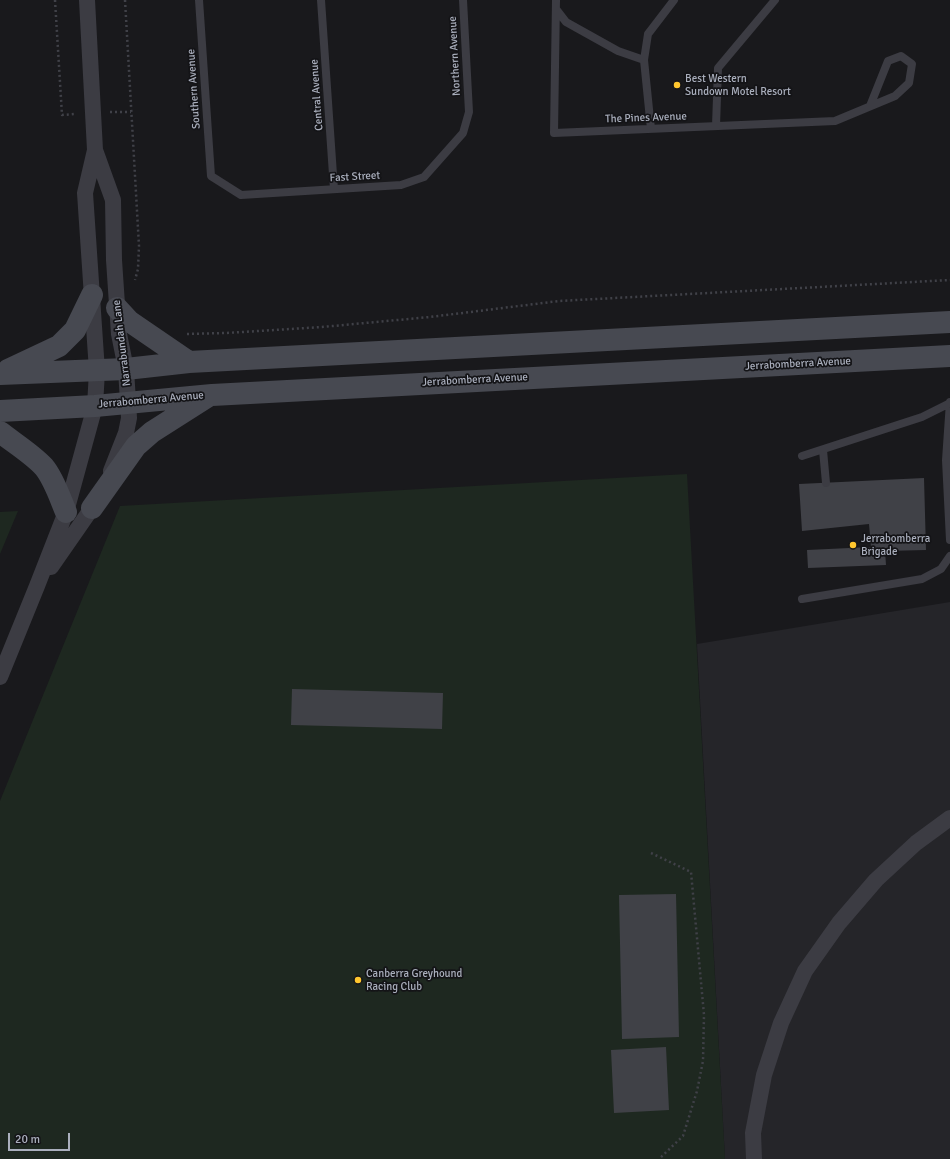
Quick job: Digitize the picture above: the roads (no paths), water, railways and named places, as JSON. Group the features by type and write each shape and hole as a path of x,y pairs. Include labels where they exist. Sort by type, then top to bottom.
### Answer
{"street":[{"name":"Narrabundah Lane","path":"0,677 66,512 95,406 97,371 85,193 95,150 87,0"},
{"name":"Narrabundah Lane","path":"37,586 92,508 110,473 126,433 129,418 126,369 119,334 117,308 114,260 113,200 95,150"},
{"path":"0,374 59,346 75,330 92,295"},
{"path":"117,308 129,321 189,362"},
{"path":"0,374 97,371 189,362 950,322"},
{"name":"Jerrabomberra Avenue","path":"0,411 95,406 212,395 950,356"},
{"path":"92,508 136,446 152,432 172,418 212,395"},
{"path":"0,432 34,458 44,468 66,512"},
{"path":"754,1159 753,1133 764,1076 781,1023 805,971 839,923 876,880 916,843 950,818"}],"lane":[{"name":"Southern Avenue","path":"199,0 211,176"},
{"name":"Central Avenue","path":"322,0 334,189"},
{"name":"Northern Avenue","path":"463,0 469,112"},
{"name":"The Pines Avenue","path":"556,0 554,133 835,121 895,96 909,83 912,64 901,56 888,61 870,106"},
{"path":"651,129 644,60 648,34 674,0"},
{"path":"716,126 718,68 775,0"},
{"path":"556,9 566,22 618,51 644,60"},
{"name":"Fast Street","path":"211,176 241,195 401,186 424,177 463,133 469,112"},
{"path":"802,456 922,417 950,402"},
{"path":"950,402 946,460 950,540"},
{"path":"823,450 826,483"},
{"path":"802,599 922,579 941,569 950,556"}],"place":[{"name":"Best Western Sundown Motel Resort","path":"677,85"},
{"name":"Jerrabomberra Brigade","path":"853,545"},
{"name":"Canberra Greyhound Racing Club","path":"358,980"}]}
